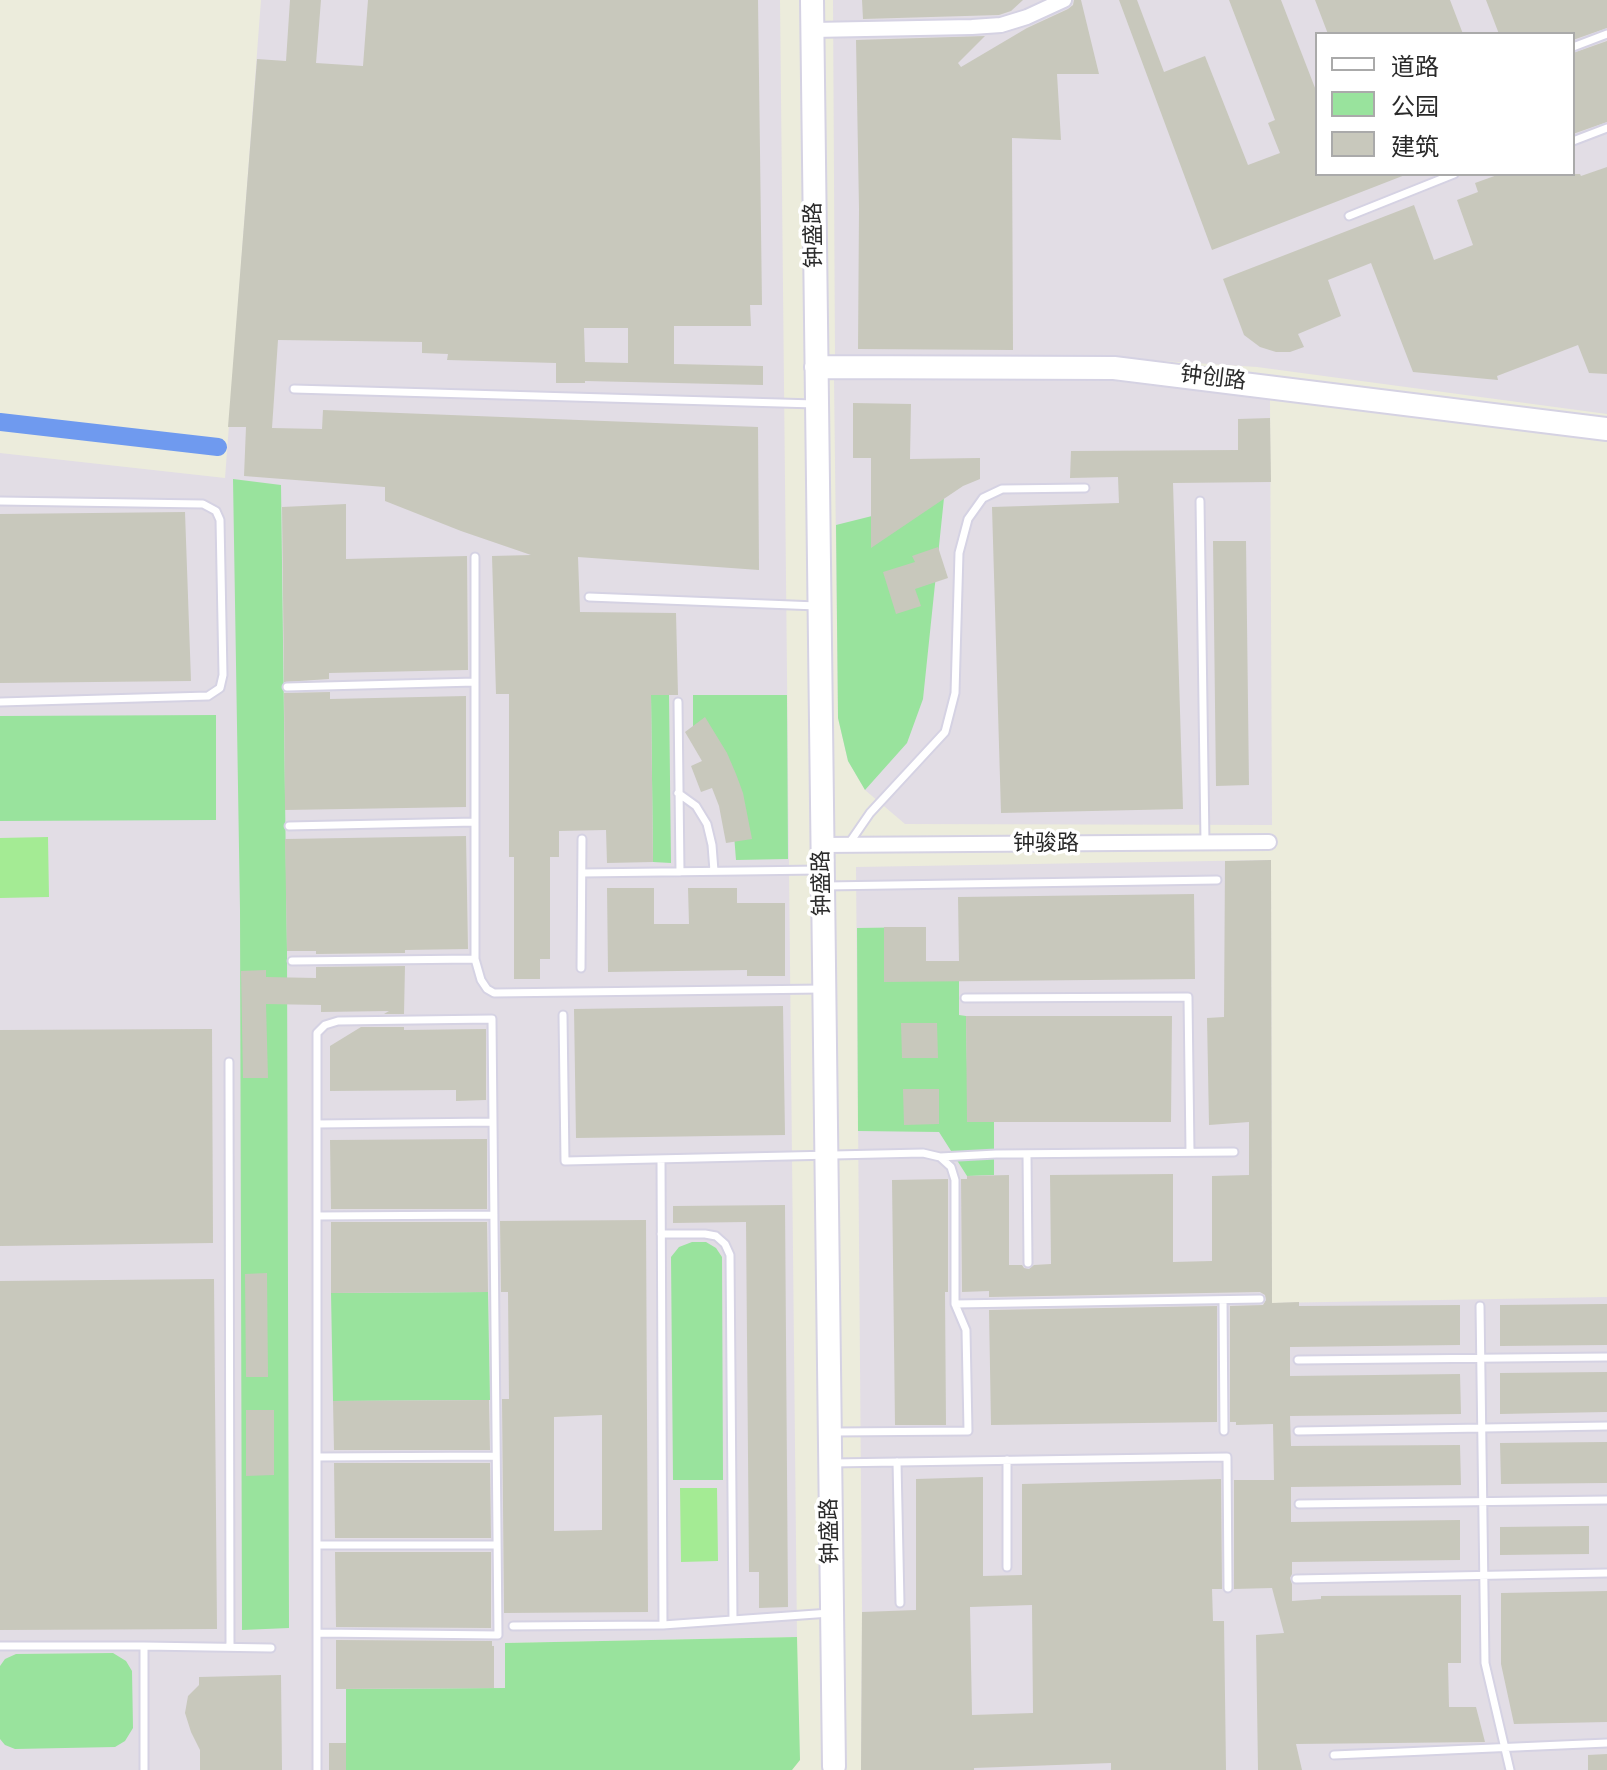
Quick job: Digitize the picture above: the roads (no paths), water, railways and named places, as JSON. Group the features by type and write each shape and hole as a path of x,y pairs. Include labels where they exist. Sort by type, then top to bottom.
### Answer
{"street":[{"name":"钟盛路","path":"812,0 834,1769"},
{"path":"812,30 1001,25 1064,0"},
{"name":"钟创路","path":"816,367 1114,368 1607,429"},
{"name":"钟骏路","path":"822,845 1269,842"}],"lane":[{"path":"1575,46 1607,34"},
{"path":"1575,140 1607,128"},
{"path":"1349,216 1449,176"},
{"path":"294,389 817,404"},
{"path":"848,845 870,813 945,732 955,693 959,553 968,519 983,498 1002,489 1085,488"},
{"path":"0,501 203,504 216,511 220,520 223,675 220,688 208,696 0,702"},
{"path":"1200,501 1205,842"},
{"path":"475,557 475,959 487,989 494,993 824,989"},
{"path":"589,597 819,606"},
{"path":"287,687 475,682"},
{"path":"678,702 680,872"},
{"path":"678,793 696,806 707,824 714,871"},
{"path":"289,826 475,822"},
{"path":"581,968 582,839"},
{"path":"582,873 714,871 823,878 1217,880"},
{"path":"292,961 475,959"},
{"path":"965,998 1188,997 1190,1152"},
{"path":"563,1015 565,1161 923,1153 940,1157 1234,1152"},
{"path":"317,1770 317,1033 325,1025 338,1021 492,1019 498,1635 318,1633"},
{"path":"229,1062 230,1647"},
{"path":"317,1124 493,1122"},
{"path":"1027,1154 1028,1263"},
{"path":"830,1432 968,1431 966,1330 955,1304 955,1180 951,1167 940,1157"},
{"path":"661,1160 663,1625"},
{"path":"317,1216 494,1215"},
{"path":"661,1234 716,1236 725,1244 730,1255 733,1620"},
{"path":"955,1304 1260,1299"},
{"path":"1223,1300 1224,1431"},
{"path":"1480,1306 1485,1663 1510,1770"},
{"path":"1298,1360 1607,1357"},
{"path":"1298,1431 1607,1426"},
{"path":"318,1457 496,1456"},
{"path":"830,1463 1227,1457 1228,1588"},
{"path":"1007,1460 1007,1567"},
{"path":"897,1462 900,1603"},
{"path":"1299,1504 1607,1500"},
{"path":"318,1545 497,1545"},
{"path":"1296,1579 1607,1573"},
{"path":"513,1626 663,1625 832,1613"},
{"path":"0,1646 271,1648"},
{"path":"144,1646 144,1770"},
{"path":"1334,1755 1607,1743"}],"waterway":[{"path":"0,422 218,447"}]}
